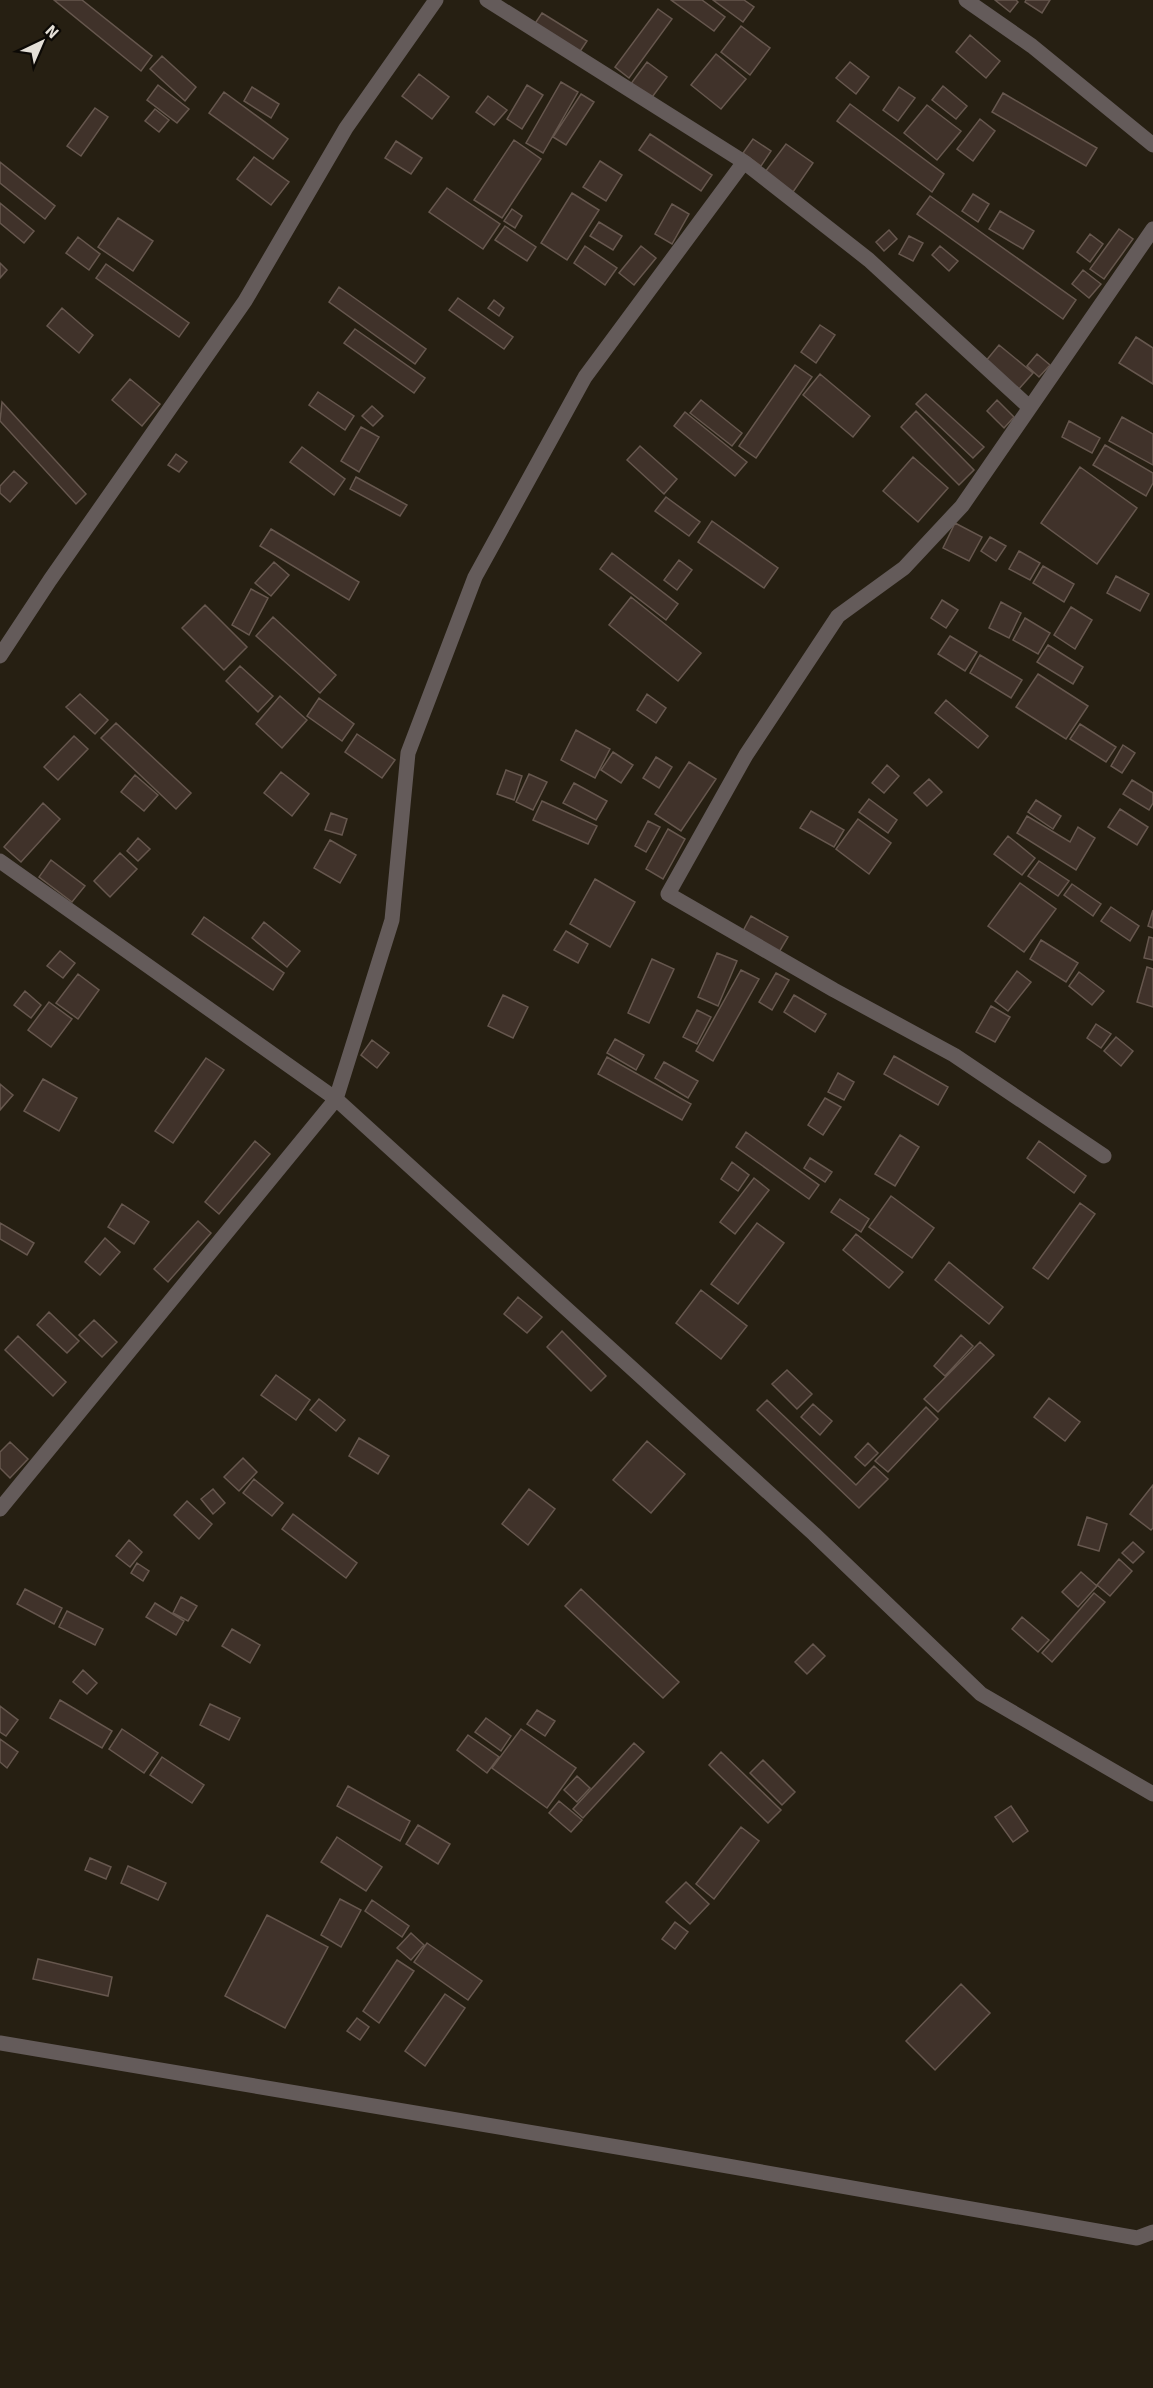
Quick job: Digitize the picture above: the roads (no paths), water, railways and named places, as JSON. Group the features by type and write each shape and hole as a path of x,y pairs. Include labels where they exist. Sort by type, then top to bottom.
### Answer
{"street":[{"path":"0,656 244,301 346,128 436,0"},
{"path":"487,0 744,162 869,260 1028,406"},
{"path":"966,0 1032,46 1153,145"},
{"path":"0,1509 336,1099 392,920 408,753 475,577 585,377 744,162"},
{"path":"1104,1156 954,1055 834,990 668,894 746,755 838,616 904,568 962,506 1028,406 1153,229"},
{"path":"0,861 336,1099 814,1534 981,1694 1153,1794"},
{"path":"0,2043 659,2154 1137,2238 1153,2232"}]}
